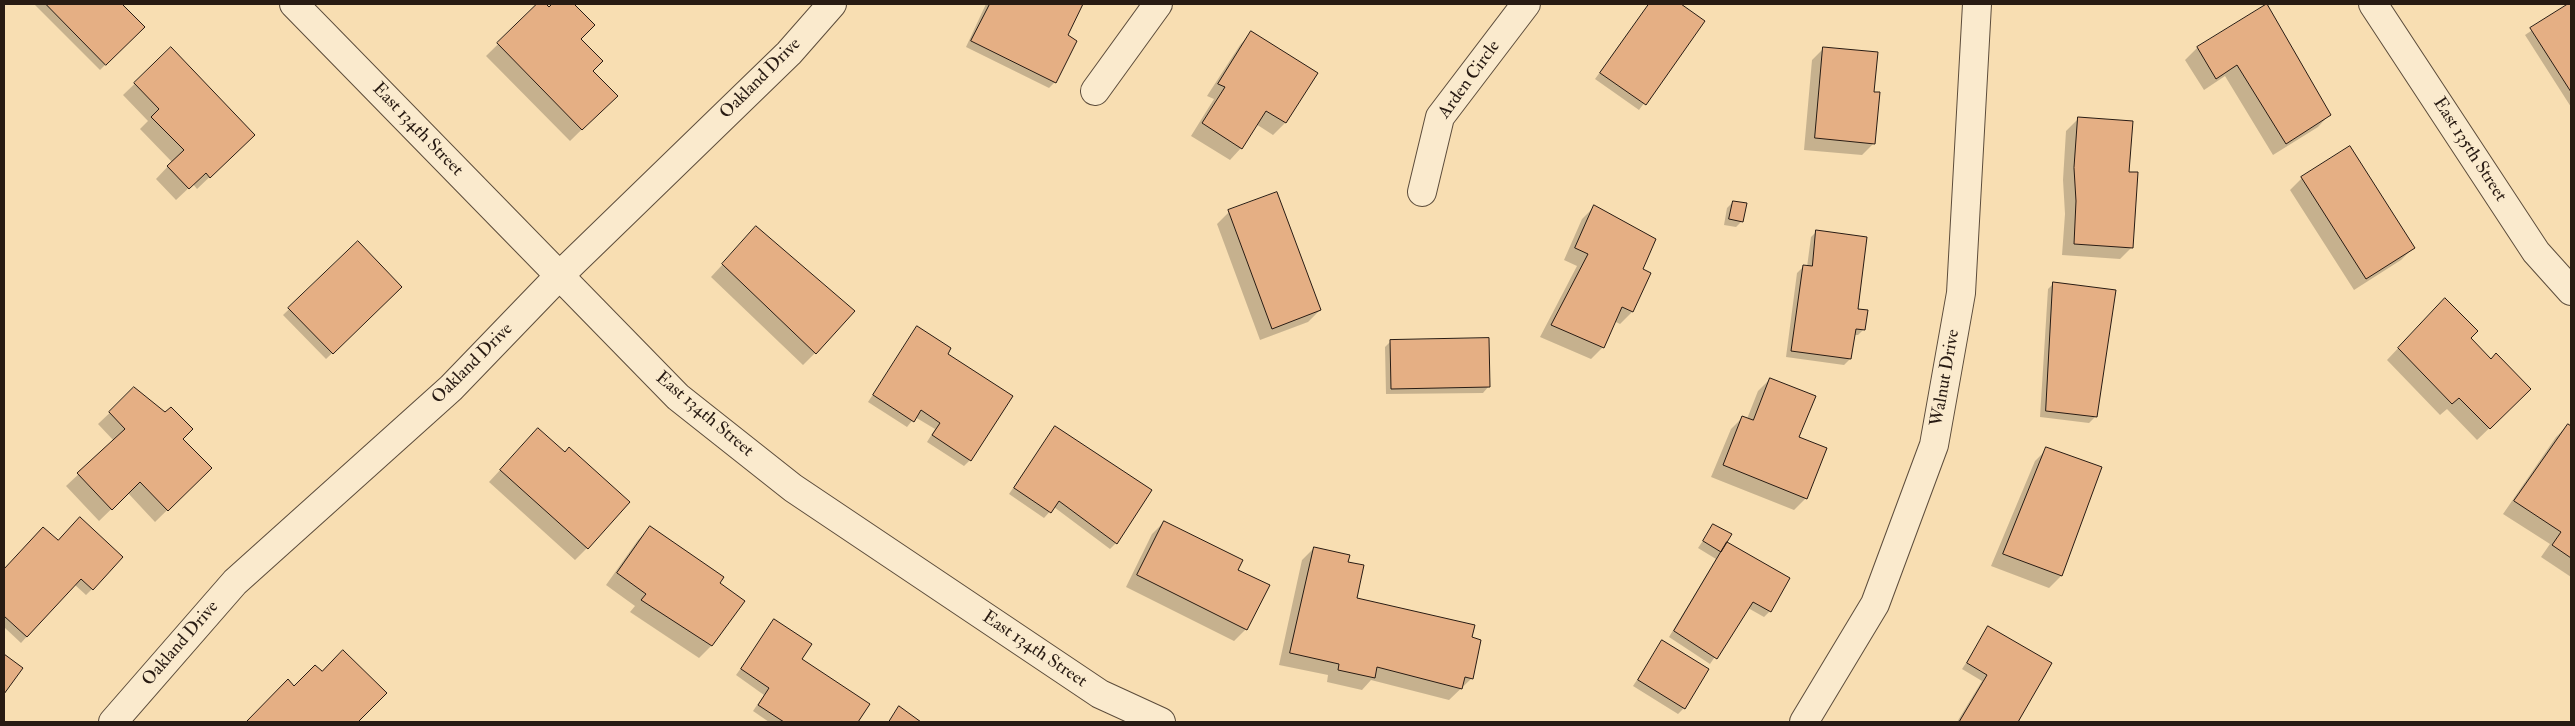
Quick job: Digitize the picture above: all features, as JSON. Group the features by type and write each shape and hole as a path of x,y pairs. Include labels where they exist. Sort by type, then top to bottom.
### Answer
{"street":[{"name":"East 134th Street","path":"294,4 678,397 793,488 1100,694 1161,722"},
{"name":"Oakland Drive","path":"113,722 235,582 451,388 559,276 789,53 832,4"},
{"path":"1095,91 1158,4"},
{"name":"Arden Circle","path":"1422,192 1440,117 1526,4"},
{"name":"Walnut Drive","path":"1804,722 1875,604 1934,446 1961,293 1977,4"},
{"name":"East 135th Street","path":"2372,4 2536,252 2571,291"}],"building":[{"path":"46,4 122,4 145,27 106,65"},
{"path":"537,4 546,4 549,7 552,4 574,4 595,25 581,39 603,61 593,71 618,96 582,130 497,43"},
{"path":"990,4 1083,4 1068,35 1077,41 1056,83 971,41"},
{"path":"1649,4 1681,4 1705,21 1646,105 1600,73"},
{"path":"2267,4 2331,115 2286,144 2237,65 2216,79 2197,47"},
{"path":"2568,4 2571,4 2571,92 2530,28"},
{"path":"1251,31 1318,73 1286,123 1266,111 1242,149 1202,123 1225,87 1218,84"},
{"path":"171,47 255,135 210,178 206,173 189,189 167,166 184,150 151,117 159,109 134,83"},
{"path":"1823,47 1878,52 1874,92 1880,92 1875,144 1815,138"},
{"path":"2078,117 2133,121 2129,172 2138,172 2133,248 2074,244 2076,201 2074,168"},
{"path":"2350,146 2415,248 2366,279 2301,177"},
{"path":"1277,192 1321,310 1272,329 1228,210"},
{"path":"1733,201 1747,203 1743,222 1729,219"},
{"path":"1594,205 1656,239 1643,269 1651,273 1633,312 1622,307 1604,348 1551,325 1588,254 1575,248"},
{"path":"756,226 855,311 816,354 722,264"},
{"path":"1816,230 1867,237 1858,309 1868,310 1865,330 1856,329 1851,359 1791,351 1803,265 1812,266"},
{"path":"358,241 402,287 333,354 288,308"},
{"path":"2053,282 2116,290 2097,417 2046,411"},
{"path":"2445,298 2478,331 2471,338 2491,359 2496,353 2531,389 2490,429 2459,398 2452,404 2398,348"},
{"path":"917,326 951,348 948,354 1013,396 971,461 932,435 940,423 921,410 914,422 873,395"},
{"path":"1489,338 1490,387 1391,389 1390,340"},
{"path":"1770,378 1816,396 1799,437 1827,448 1807,499 1723,465 1742,416 1753,420"},
{"path":"134,387 165,412 171,407 193,429 183,439 212,468 168,511 140,482 112,510 77,473 125,429 109,412"},
{"path":"2568,424 2571,426 2571,558 2552,545 2561,532 2514,501"},
{"path":"1055,426 1152,490 1117,544 1059,501 1051,513 1014,488"},
{"path":"538,428 565,452 569,447 630,502 588,549 500,470"},
{"path":"2046,447 2102,467 2062,576 2003,554"},
{"path":"80,517 123,557 93,590 81,579 27,637 4,616 4,569 43,527 58,540"},
{"path":"1164,521 1243,560 1238,570 1270,585 1247,630 1137,575"},
{"path":"1713,524 1732,534 1721,552 1703,541"},
{"path":"650,526 724,577 720,583 745,601 712,646 641,600 646,594 617,573"},
{"path":"1727,542 1790,578 1771,612 1753,602 1717,659 1674,631"},
{"path":"1314,547 1350,555 1348,562 1364,565 1357,598 1475,625 1472,637 1481,640 1473,679 1465,677 1462,689 1377,667 1375,678 1338,670 1339,664 1290,653"},
{"path":"774,619 812,644 802,659 870,704 858,722 784,722 758,705 769,688 741,669"},
{"path":"1988,626 2052,663 2018,722 1959,722 1987,675 1967,663"},
{"path":"1662,640 1709,669 1685,709 1638,680"},
{"path":"343,650 387,693 358,722 246,722 288,679 294,686 315,665 322,671"},
{"path":"4,654 23,668 4,694"},
{"path":"899,706 921,722 889,722"}]}
